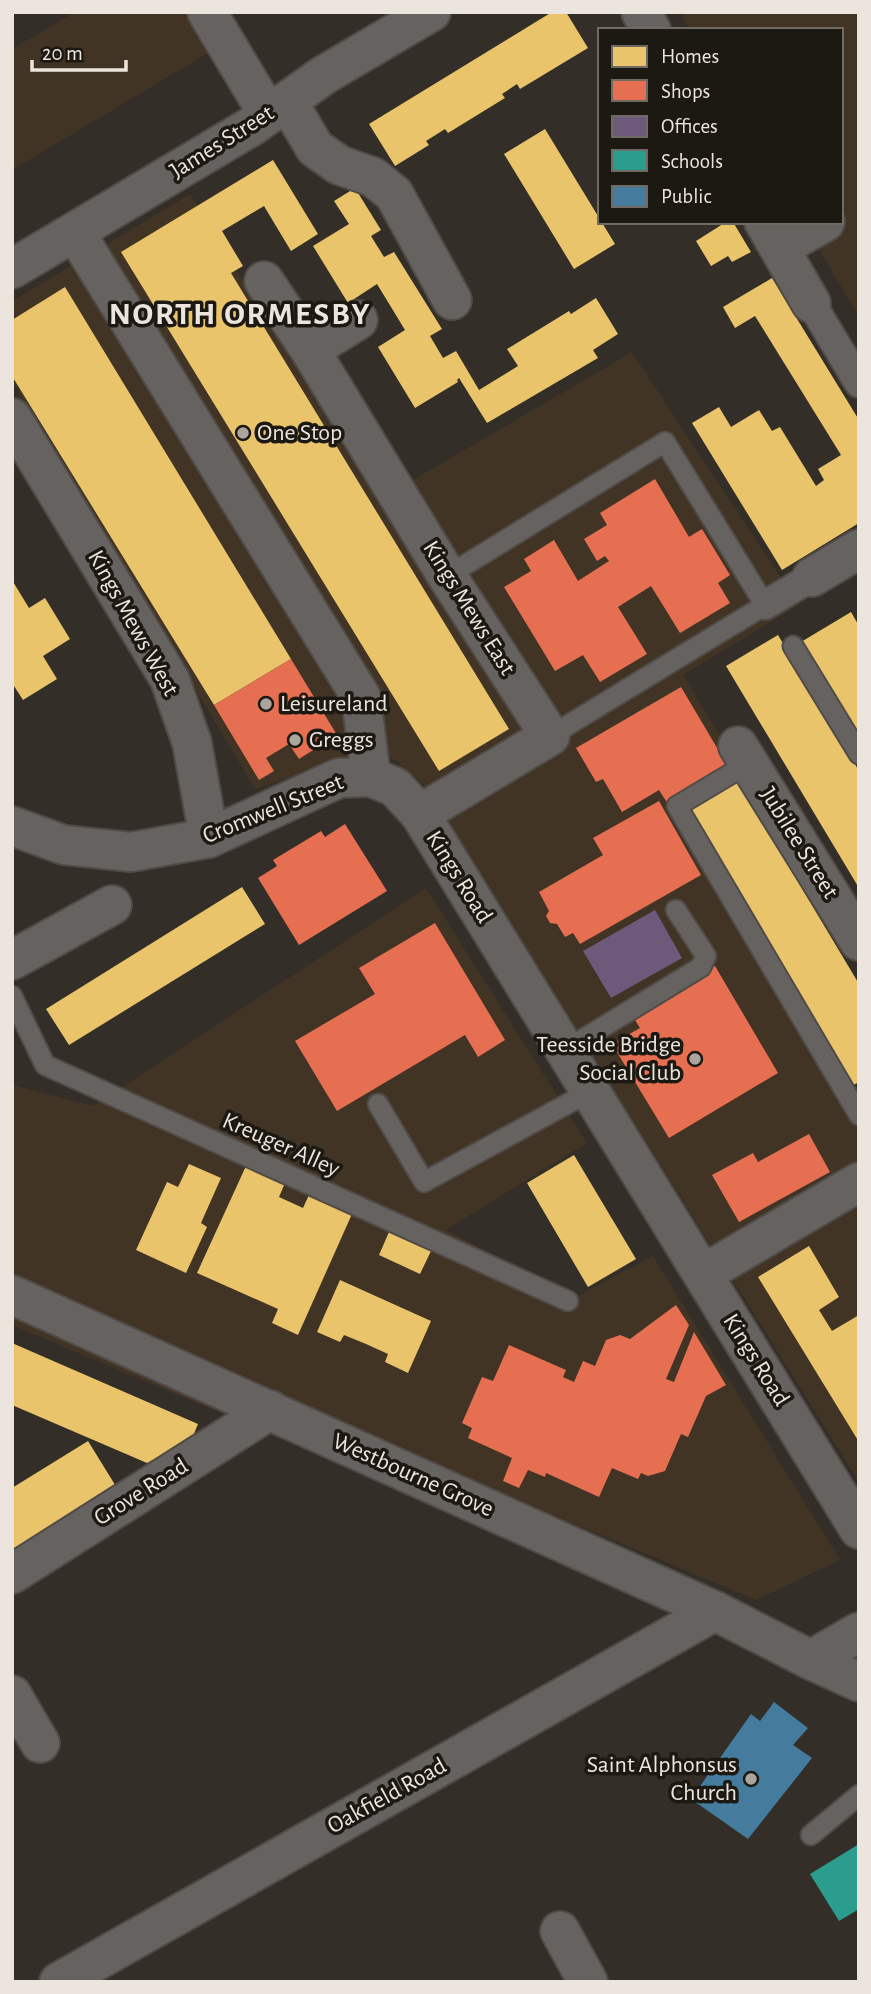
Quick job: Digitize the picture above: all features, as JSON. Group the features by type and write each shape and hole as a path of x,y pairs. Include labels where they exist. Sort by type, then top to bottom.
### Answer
{"street":[{"path":"207,12 278,108 315,148 339,165 373,177 394,194 452,300"},
{"name":"James Street","path":"12,269 278,108 324,75 431,12"},
{"path":"641,12 650,28"},
{"path":"817,224 772,235 859,383"},
{"path":"75,232 361,697 371,777"},
{"name":"Kings Mews East","path":"264,281 310,350 447,576 550,736"},
{"path":"310,350 358,320"},
{"name":"Kings Mews West","path":"12,418 25,468 170,680 192,743 209,838"},
{"path":"765,604 812,577 855,561"},
{"path":"420,814 550,736"},
{"name":"Jubilee Street","path":"744,754 859,941"},
{"name":"Kings Road","path":"371,777 396,786 420,814 859,1529"},
{"name":"Cromwell Street","path":"13,832 64,845 131,852 209,838 339,778 371,777"},
{"path":"12,960 112,905"},
{"path":"703,1274 859,1182"},
{"name":"Westbourne Grove","path":"12,1295 715,1611 859,1682"},
{"name":"Grove Road","path":"12,1574 270,1410"},
{"name":"Oakfield Road","path":"59,1982 715,1611"},
{"path":"811,1660 859,1632"},
{"path":"12,1695 40,1743"},
{"path":"560,1931 588,1982"}],"lane":[{"path":"447,576 664,442 765,604 550,736"},
{"path":"793,646 859,754"},
{"path":"744,754 677,806 859,1115"},
{"path":"565,1050 701,967 706,956 676,910"},
{"name":"Kreuger Alley","path":"12,996 45,1065 568,1301"},
{"path":"378,1104 424,1182 591,1091"},
{"path":"811,1835 859,1795"}],"shaded area":[{"path":"75,12 187,12 210,52 12,170 12,49"},
{"path":"680,12 859,12 859,317 804,224 843,224 843,28 689,28"},
{"path":"190,194 377,501 632,352 799,605 683,675 739,767 667,811 859,1128 859,1482 422,783 381,749 255,789 12,381 12,301"},
{"path":"426,888 587,1143 446,1230 575,1297 653,1256 840,1560 756,1600 594,1532 402,1459 394,1477 213,1410 12,1325 13,1085 93,1106"}],"building: Homes":[{"path":"552,12 566,12 588,48 520,89 517,84 502,94 505,98 448,133 445,129 426,141 429,145 395,166 369,124"},
{"path":"545,129 598,216 598,224 603,224 615,244 574,269 504,154"},
{"path":"273,160 318,234 291,251 264,206 222,231 243,266 231,273 509,729 439,771 121,252"},
{"path":"355,188 381,230 371,236 384,257 394,252 442,329 430,336 443,358 456,351 479,390 518,366 507,349 569,311 571,314 596,298 618,334 593,350 598,358 487,423 459,378 458,382 415,408 378,347 405,330 377,284 348,303 313,246 349,224 334,201"},
{"path":"723,224 734,224 751,252 732,262 728,256 711,266 696,241"},
{"path":"772,278 859,420 859,523 782,570 692,423 719,407 731,427 759,410 772,431 780,427 816,486 824,480 818,469 841,455 755,316 735,328 723,307"},
{"path":"65,287 291,659 214,705 12,376 12,320"},
{"path":"12,580 29,608 45,598 70,639 43,656 57,679 23,700 12,683"},
{"path":"851,612 859,626 859,738 801,642"},
{"path":"778,635 859,771 859,888 726,666"},
{"path":"737,780 859,984 859,1082 850,1087 685,811"},
{"path":"242,887 265,924 69,1045 46,1009"},
{"path":"574,1155 636,1259 588,1287 527,1183"},
{"path":"189,1164 221,1178 201,1223 207,1227 186,1273 136,1250 167,1182 178,1187"},
{"path":"246,1166 285,1183 279,1197 303,1208 309,1195 352,1214 298,1335 272,1323 278,1309 197,1273"},
{"path":"389,1232 431,1251 420,1274 379,1255"},
{"path":"809,1246 839,1297 819,1310 832,1331 859,1315 859,1442 758,1277"},
{"path":"340,1280 431,1321 408,1373 385,1362 388,1354 366,1344 344,1335 340,1342 317,1332"},
{"path":"12,1343 198,1424 191,1441 147,1463 12,1405"},
{"path":"88,1441 117,1488 12,1553 12,1488"}],"building: Shops":[{"path":"655,479 689,537 702,529 730,575 718,583 730,603 680,633 651,586 618,607 647,654 600,682 583,655 555,671 504,587 531,571 524,559 554,540 578,581 609,561 605,556 597,561 584,539 607,525 600,513"},
{"name":"Leisureland","path":"291,659 337,735 299,759 289,744 266,758 274,771 259,780 214,705"},
{"path":"681,687 729,768 668,804 659,790 622,812 603,779 596,782 576,748"},
{"path":"659,801 701,875 580,944 573,933 565,937 557,924 550,923 546,916 549,911 539,892 603,855 593,838"},
{"path":"345,824 387,891 299,945 258,878 277,866 273,860 321,831 325,837"},
{"path":"435,923 505,1040 478,1057 465,1035 337,1111 295,1041 375,994 359,968"},
{"name":"Teesside Bridge Social Club","path":"715,966 778,1073 669,1138 612,1044 640,1028 632,1015"},
{"path":"809,1134 830,1172 739,1222 712,1175 753,1153 758,1162"},
{"path":"676,1305 689,1325 666,1379 674,1382 694,1332 726,1385 706,1396 688,1437 681,1434 665,1471 648,1476 641,1473 638,1479 612,1468 599,1497 546,1473 545,1477 528,1470 519,1488 503,1481 512,1458 468,1438 472,1428 462,1423 482,1377 493,1381 509,1345 566,1370 563,1377 574,1382 583,1361 595,1366 606,1340 620,1335 630,1339"}],"building: Offices":[{"path":"655,910 682,958 611,998 583,951"}],"building: Schools":[{"path":"859,1844 859,1909 839,1921 810,1874"}],"building: Public":[{"name":"Saint Alphonsus Church","path":"774,1702 808,1728 793,1745 812,1758 748,1839 691,1799 751,1714 760,1721"}],"place":[{"name":"One Stop","path":"243,433"},
{"name":"Leisureland","path":"266,704"},
{"name":"Greggs","path":"295,740"},
{"name":"Teesside Bridge Social Club","path":"695,1059"},
{"name":"Saint Alphonsus Church","path":"751,1779"}],"district":[{"name":"NORTH ORMESBY","path":"240,314"}]}
